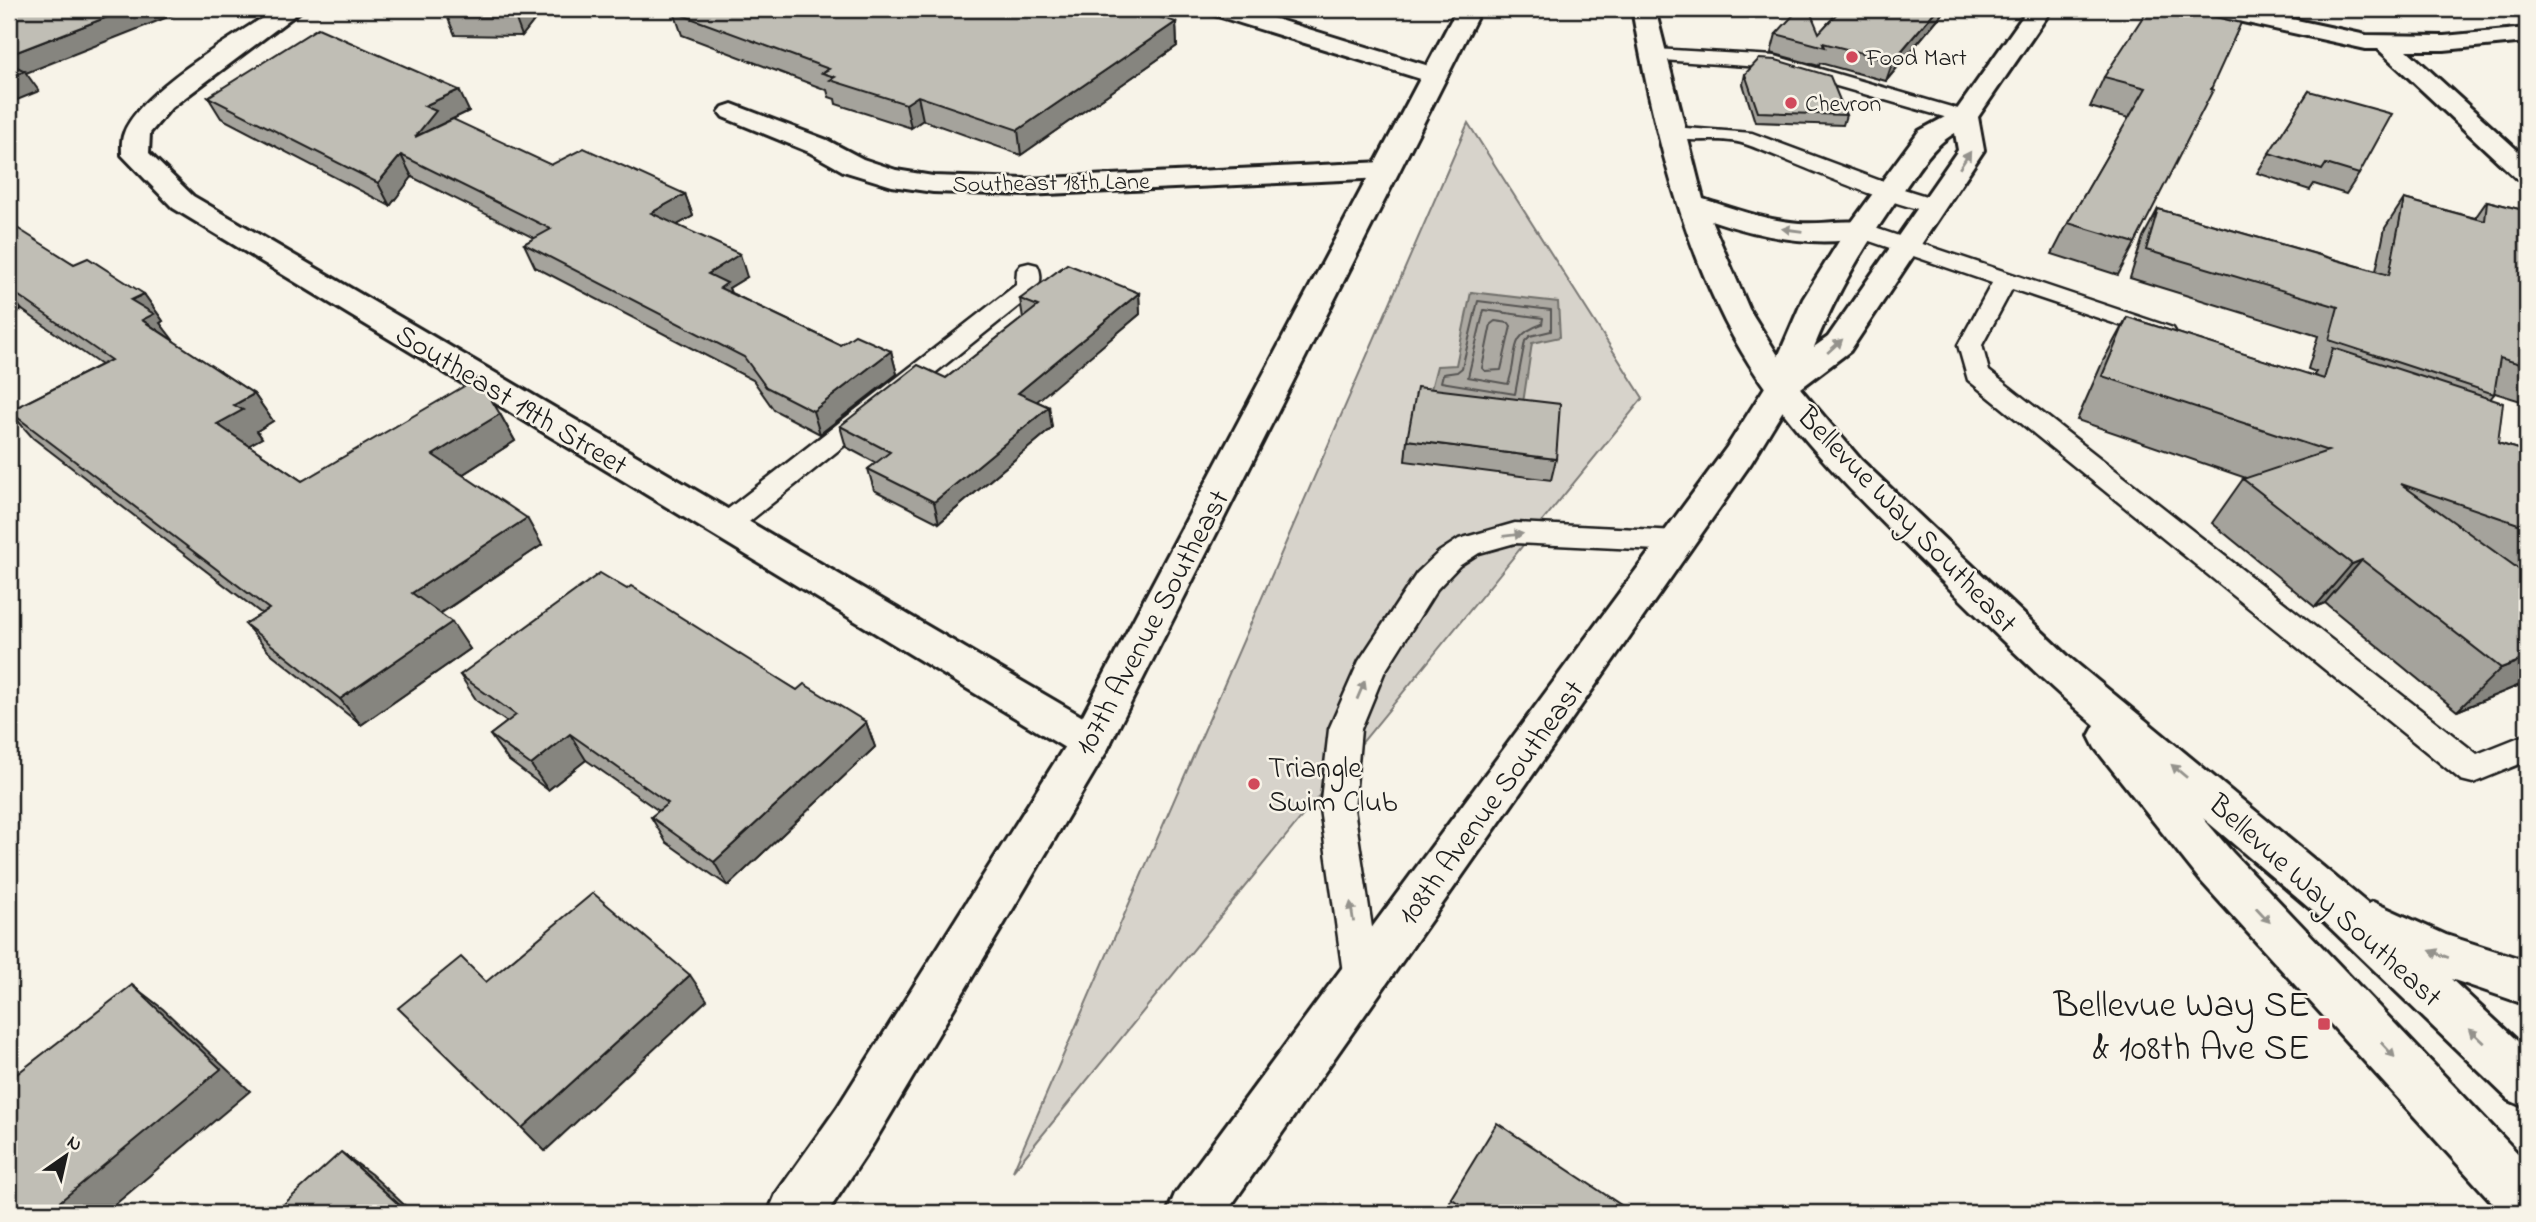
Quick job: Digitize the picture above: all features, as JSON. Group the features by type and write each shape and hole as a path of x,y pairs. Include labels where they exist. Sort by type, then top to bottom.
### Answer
{"street":[{"name":"Southeast 19th Street","path":"291,9 179,88 152,111 136,134 136,155 183,202 1090,742"},
{"path":"1219,9 1433,75"},
{"name":"107th Avenue Southeast","path":"795,1213 855,1126 1090,742 1469,9"},
{"name":"Bellevue Way Southeast","path":"1643,9 1689,204 1734,309 1781,387 1849,468 2056,669 2331,899 2527,1083"},
{"name":"108th Avenue Southeast","path":"1194,1213 1740,455 1781,387 1818,299 1860,230 1928,137 1965,117 2040,9"},
{"path":"2216,9 2330,37 2386,44 2444,43 2527,35"},
{"path":"2386,44 2527,173"},
{"name":"Southeast 18th Lane","path":"732,112 892,178 933,184 1026,187 1384,170"},
{"name":"108th Avenue Southeast","path":"1781,387 1839,344 1908,246 1971,150 1965,117"},
{"path":"1689,204 1751,224 1801,232 1860,230"},
{"name":"Bellevue Way Southeast","path":"2056,669 2216,866 2527,1201"},
{"path":"2331,899 2381,928 2436,953 2527,983"}],"lane":[{"path":"1654,55 1775,62 1965,117"},
{"path":"1672,133 1745,137 1889,192 1934,206"},
{"path":"1860,230 2004,281 2186,340"},
{"path":"725,526 1028,286 1029,270"},
{"path":"2004,281 1970,345 1977,374 2473,770 2527,747"},
{"path":"1362,980 1337,809 1345,729 1370,669 1427,582 1449,559 1469,546 1515,533 1678,541"}],"shaded area":[{"name":"Triangle Swim Club","path":"1468,123 1643,398 1013,1171"}],"water":[{"path":"1471,292 1558,302 1560,337 1532,343 1523,403 1431,389 1437,366 1456,365"}],"building":[{"path":"9,9 128,9 9,55"},
{"path":"448,9 521,9 515,17 447,16"},
{"path":"680,9 1133,9 1176,22 1018,130 918,96 906,104 830,80 835,77 822,73 829,69 674,12"},
{"path":"1799,9 1809,9 1819,33 1841,9 1937,9 1893,61 1776,34"},
{"path":"2148,9 2181,9 2241,23 2211,89 2213,90 2135,243 2068,223 2146,88 2104,77"},
{"path":"318,28 459,90 424,106 436,111 415,137 453,119 551,165 584,148 685,194 651,213 740,254 708,274 727,283 720,288 840,345 855,335 891,351 813,411 766,387 744,357 524,244 551,229 401,155 378,183 208,97"},
{"path":"1759,59 1776,60 1830,76 1846,115 1758,112 1745,74"},
{"path":"9,63 25,71 9,78"},
{"path":"2309,91 2392,114 2359,174 2326,164 2322,170 2269,153"},
{"path":"2404,199 2485,221 2487,201 2527,211 2527,366 2500,358 2494,394 2329,340 2338,307 2146,250 2158,209 2389,275"},
{"path":"17,228 74,264 88,258 144,294 131,300 154,314 142,320 254,394 234,405 243,410 217,424 302,481 478,378 500,414 433,455 527,518 412,593 452,622 340,699 245,624 269,609 9,411 111,360 9,289 9,231"},
{"path":"1067,264 1139,293 1018,393 1049,407 934,502 868,469 890,452 840,426 918,365 946,378 1038,306 1020,299"},
{"path":"2127,317 2324,379 2333,348 2503,403 2498,443 2527,452 2527,527 2401,484 2527,575 2527,658 2501,668 2362,560 2352,564 2243,479 2328,451 2102,376"},
{"path":"1417,387 1560,404 1556,459 1407,440"},
{"path":"600,573 627,589 631,586 797,690 804,684 866,722 714,862 651,817 668,803 570,734 531,765 490,735 516,715 460,675"},
{"path":"593,893 690,975 522,1128 398,1008 461,957 486,982"},
{"path":"132,985 221,1069 46,1213 9,1213 9,1080"},
{"path":"1497,1123 1633,1213 1473,1213 1451,1198"},
{"path":"341,1152 408,1213 274,1213"}],"place":[{"name":"Food Mart","path":"1852,57"},
{"name":"Chevron","path":"1791,103"},
{"name":"Triangle Swim Club","path":"1254,784"},
{"name":"Bellevue Way SE & 108th Ave SE","path":"2324,1024"}]}
